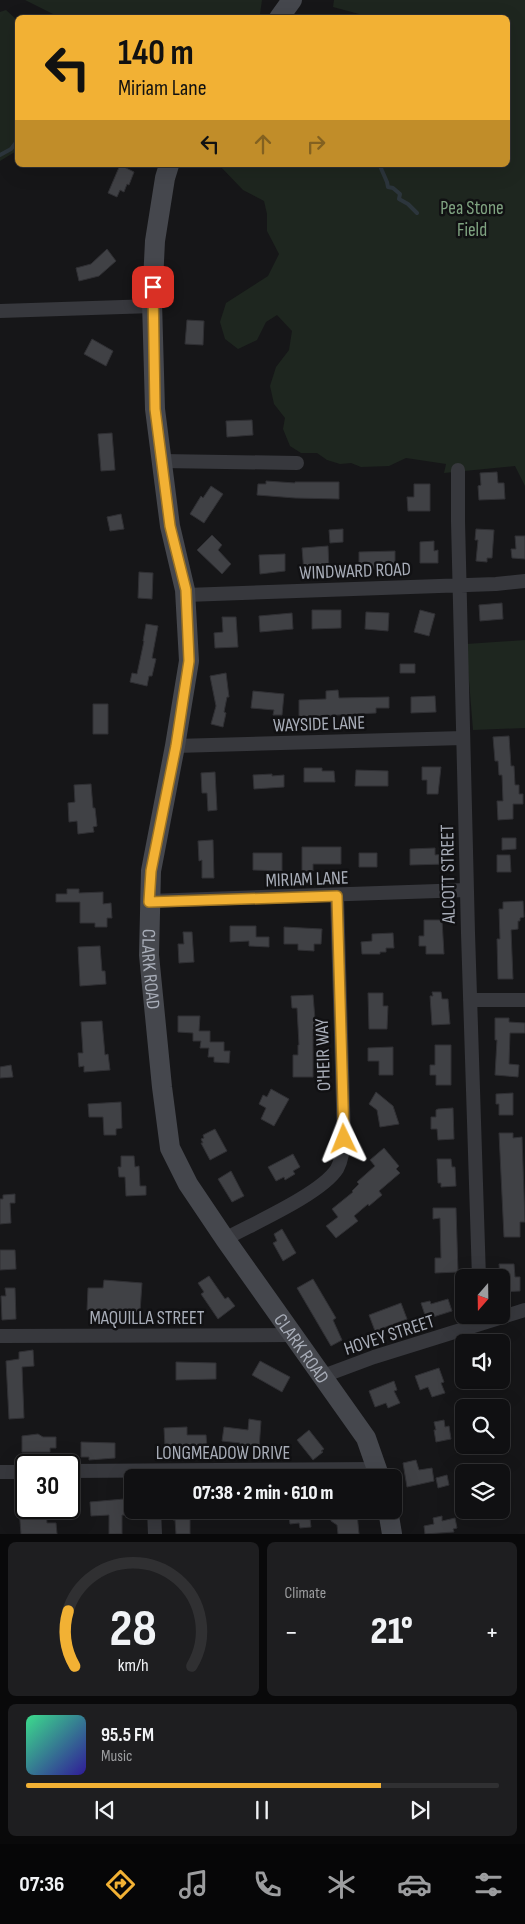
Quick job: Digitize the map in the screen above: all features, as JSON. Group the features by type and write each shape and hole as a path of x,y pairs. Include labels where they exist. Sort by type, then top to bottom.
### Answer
{"street":[{"path":"281,15 292,0"},
{"name":"CLARK ROAD","path":"168,167 164,178 155,241 152,306 155,409 170,526 186,594 189,661 176,746 151,871 149,955 170,1148 188,1184 224,1239 366,1438 377,1469"},
{"path":"0,311 152,306"},
{"path":"162,461 297,463"},
{"name":"ALCOTT STREET","path":"458,470 466,890 480,1269"},
{"name":"WINDWARD ROAD","path":"186,594 496,584 525,580"},
{"name":"WAYSIDE LANE","path":"176,746 463,738"},
{"name":"MIRIAM LANE","path":"149,902 466,890"},
{"name":"O'HEIR WAY","path":"224,1239 313,1192 328,1180 337,1168 342,1154 344,1139 337,896"},
{"path":"470,1000 525,1000"},
{"name":"HOVEY STREET","path":"510,1313 525,1310"},
{"name":"HOVEY STREET","path":"323,1376 467,1324"},
{"name":"MAQUILLA STREET","path":"0,1336 294,1335"},
{"path":"0,1472 15,1472"},
{"name":"LONGMEADOW DRIVE","path":"80,1472 124,1473"},
{"path":"154,1519 155,1534"},
{"path":"390,1519 392,1534"}],"green space":[{"path":"25,0 262,0 260,14 258,15 55,15"},
{"name":"Pea Stone Field","path":"334,0 525,0 525,486 515,466 444,473 446,464 406,458 389,466 361,467 351,463 340,464 327,460 317,453 301,453 290,446 283,429 285,418 274,404 270,386 276,367 289,350 292,331 277,315 266,322 257,340 238,349 225,339 220,322 226,303 268,276 279,254 267,231 267,214 264,201 243,190 221,167 510,167 510,15 363,15 333,7"},
{"path":"6,10 15,18 15,152 0,161 0,12"},
{"path":"525,640 525,728 473,730 466,644"}],"building":[{"path":"119,167 124,167 134,172 124,192 120,190 117,197 108,193"},
{"path":"107,249 116,261 99,276 79,281 76,268 91,264"},
{"path":"187,320 204,321 203,345 185,344"},
{"path":"92,339 113,351 106,366 84,354"},
{"path":"252,420 253,435 227,437 226,421"},
{"path":"112,433 115,470 101,471 98,434"},
{"path":"497,472 498,483 504,483 505,499 479,500 478,486 481,485 480,473"},
{"path":"266,481 295,483 339,482 339,499 257,495 258,484 266,484"},
{"path":"414,484 430,484 430,511 408,511 407,497 414,497"},
{"path":"211,486 223,494 204,523 190,514 201,496 203,498"},
{"path":"121,514 124,529 110,531 107,517"},
{"path":"343,529 343,542 330,543 329,530"},
{"path":"476,529 494,530 492,558 487,558 487,562 476,561 478,540 475,540"},
{"path":"212,535 222,545 218,550 231,564 222,574 197,550"},
{"path":"515,536 525,536 525,559 512,558 511,549 516,549"},
{"path":"434,541 434,551 438,550 438,563 420,563 420,542"},
{"path":"328,546 329,570 304,573 302,548"},
{"path":"395,551 395,566 382,566 382,569 359,569 359,552"},
{"path":"285,554 285,571 260,574 259,555"},
{"path":"139,572 153,573 152,599 138,598"},
{"path":"502,603 503,619 480,621 479,605"},
{"path":"312,610 341,610 341,628 312,629"},
{"path":"420,610 435,614 429,636 414,632"},
{"path":"366,612 389,613 388,631 365,629"},
{"path":"292,613 293,629 260,632 259,616"},
{"path":"222,617 236,617 238,647 215,648 214,633 223,632"},
{"path":"146,624 158,626 152,658 156,659 152,676 149,676 147,686 130,682 132,673 137,674"},
{"path":"400,664 415,664 415,673 400,673"},
{"path":"226,673 229,697 227,697 224,712 226,713 223,727 211,724 216,706 210,676"},
{"path":"338,690 339,698 389,697 389,708 376,708 376,713 299,717 299,700 326,699 326,691"},
{"path":"253,691 284,694 282,715 273,715 274,710 251,708"},
{"path":"435,696 436,712 411,713 411,697"},
{"path":"93,704 108,704 108,734 93,734"},
{"path":"509,736 511,766 514,766 515,785 519,785 519,794 523,794 523,804 513,804 513,819 498,820 497,801 503,801 502,775 499,775 498,761 495,761 493,737"},
{"path":"422,767 441,767 438,794 427,794 427,780 422,780"},
{"path":"304,768 322,768 322,771 334,771 335,782 304,782"},
{"path":"356,770 388,771 388,786 355,786"},
{"path":"215,772 217,810 208,811 207,793 202,793 201,773"},
{"path":"272,774 272,776 284,775 284,787 254,789 253,775"},
{"path":"91,784 97,826 93,827 94,832 78,834 77,821 69,822 68,803 75,802 74,785"},
{"path":"502,838 516,838 516,849 502,850"},
{"path":"213,840 214,878 202,878 202,860 199,861 198,841"},
{"path":"302,847 341,847 341,864 313,864 313,871 302,871"},
{"path":"435,848 435,855 446,854 446,864 410,865 410,849"},
{"path":"253,853 282,853 282,871 253,870"},
{"path":"359,853 377,853 377,867 359,867"},
{"path":"497,855 510,855 511,872 497,872"},
{"path":"67,889 79,889 79,893 103,892 103,904 111,903 112,918 107,918 107,927 95,927 95,923 80,923 80,902 56,902 56,894 67,894"},
{"path":"523,901 524,917 518,921 518,929 511,930 513,979 498,979 497,939 500,939 499,909 503,909 503,902"},
{"path":"424,920 442,920 444,954 426,954 426,946 419,946 419,936 424,936"},
{"path":"230,926 256,926 256,937 269,937 269,947 249,946 249,941 230,942"},
{"path":"284,927 322,929 321,944 314,944 314,951 298,950 298,944 284,944"},
{"path":"183,932 192,932 194,962 179,963 178,944 184,944"},
{"path":"393,933 394,948 386,948 386,952 380,952 380,954 362,954 361,942 372,941 372,934"},
{"path":"100,946 102,971 105,971 106,984 80,986 78,947"},
{"path":"432,992 441,992 442,999 448,999 450,1024 432,1025 430,996 433,996"},
{"path":"368,993 383,993 383,1006 388,1006 387,1029 369,1029"},
{"path":"313,995 315,1029 313,1029 313,1077 293,1077 293,1055 298,1055 299,1045 297,1008 292,1008 291,996"},
{"path":"178,1016 200,1016 199,1031 210,1031 210,1042 224,1042 224,1051 230,1051 229,1063 214,1062 214,1057 208,1057 209,1048 200,1048 201,1041 193,1041 193,1033 178,1032"},
{"path":"495,1018 509,1018 509,1022 525,1023 525,1033 510,1033 509,1064 519,1065 518,1077 495,1075 497,1040 495,1040"},
{"path":"102,1021 105,1055 108,1054 110,1070 84,1072 84,1066 79,1067 78,1053 83,1053 81,1022"},
{"path":"435,1045 451,1045 451,1085 436,1085 436,1075 430,1075 430,1065 435,1065"},
{"path":"393,1047 393,1075 379,1075 379,1061 368,1061 368,1048"},
{"path":"11,1065 13,1077 0,1078 0,1067"},
{"path":"271,1089 289,1099 274,1126 261,1119 266,1108 259,1104 263,1095 267,1097"},
{"path":"376,1092 393,1106 399,1124 380,1127 377,1110 369,1104"},
{"path":"513,1093 513,1115 499,1115 499,1104 496,1104 496,1094"},
{"path":"121,1102 122,1128 116,1129 116,1135 104,1135 103,1117 89,1117 88,1104"},
{"path":"453,1108 454,1139 438,1140 437,1129 431,1129 431,1117 436,1117 436,1110 438,1109"},
{"path":"215,1129 227,1151 210,1160 201,1143 203,1143 201,1139 204,1138 203,1135"},
{"path":"499,1133 513,1133 513,1138 522,1137 525,1222 520,1222 520,1237 504,1237"},
{"path":"384,1148 399,1166 396,1169 400,1173 379,1191 382,1195 354,1216 358,1221 336,1238 326,1226 338,1217 332,1209 353,1192 359,1184 357,1182 375,1166 370,1160"},
{"path":"293,1154 300,1167 293,1171 295,1174 285,1180 284,1177 276,1181 268,1167"},
{"path":"121,1156 134,1156 135,1167 139,1166 140,1186 146,1186 146,1195 126,1196 125,1177 119,1177 118,1167 121,1167"},
{"path":"437,1159 451,1159 452,1167 455,1167 456,1186 441,1187 441,1183 438,1183"},
{"path":"231,1171 244,1196 232,1202 218,1179"},
{"path":"15,1194 15,1203 10,1203 11,1223 0,1224 0,1199 3,1199 3,1195"},
{"path":"433,1208 456,1208 458,1269 455,1269 455,1272 435,1273 435,1258 441,1258 440,1218 433,1219"},
{"path":"282,1229 296,1253 283,1261 273,1243 277,1241 274,1234"},
{"path":"0,1250 15,1250 16,1269 0,1270"},
{"path":"499,1264 514,1264 515,1277 520,1277 520,1291 510,1292 510,1269 499,1269"},
{"path":"209,1276 225,1299 228,1297 235,1306 218,1319 201,1294 204,1292 198,1283"},
{"path":"313,1279 336,1318 333,1320 342,1340 331,1346 297,1288"},
{"path":"104,1280 142,1283 140,1312 87,1310 88,1288 103,1288"},
{"path":"5,1288 15,1288 16,1319 2,1320 1,1296 6,1296"},
{"path":"448,1299 452,1311 433,1317 432,1313 425,1315 421,1303 430,1301 431,1304"},
{"path":"401,1303 407,1319 375,1331 369,1315"},
{"path":"33,1350 34,1366 22,1367 24,1418 9,1419 6,1361 19,1359 19,1352"},
{"path":"260,1361 290,1377 282,1392 252,1375"},
{"path":"176,1362 216,1363 216,1379 176,1380"},
{"path":"439,1368 444,1382 441,1383 445,1393 432,1397 428,1387 420,1390 415,1376"},
{"path":"394,1381 397,1390 394,1391 400,1403 388,1408 386,1403 375,1407 369,1391"},
{"path":"249,1419 261,1421 259,1449 240,1447 240,1443 222,1441 224,1427 248,1430"},
{"path":"444,1420 445,1427 449,1426 451,1439 436,1442 434,1422"},
{"path":"187,1427 187,1435 206,1435 207,1447 165,1447 164,1428"},
{"path":"309,1430 324,1449 313,1460 297,1440"},
{"path":"38,1434 43,1437 56,1437 56,1448 50,1448 50,1452 22,1452 22,1436"},
{"path":"81,1442 115,1443 115,1458 89,1460 89,1457 81,1457"},
{"path":"416,1460 419,1470 432,1468 434,1481 407,1487 403,1463"},
{"path":"447,1475 449,1485 438,1488 436,1478"},
{"path":"124,1499 122,1534 109,1534 109,1515 91,1516 90,1502"},
{"path":"442,1516 442,1521 455,1518 457,1528 453,1529 454,1532 425,1534 424,1526 434,1524 433,1518"},
{"path":"20,1519 47,1519 47,1523 56,1523 57,1534 21,1534"},
{"path":"190,1519 190,1534 176,1534 175,1520 173,1520"},
{"path":"289,1519 310,1519 311,1527 300,1528 299,1523 290,1524"},
{"path":"331,1519 358,1519 359,1534 338,1534 337,1525"}],"waterway":[{"path":"0,155 11,149 15,144"},
{"path":"380,167 388,187 393,188 400,194 399,199 408,204 417,213"}],"route":[{"path":"153,287 155,409 170,526 186,590 189,661 176,746 151,871 149,902 337,896 338,991 344,1139"}]}
